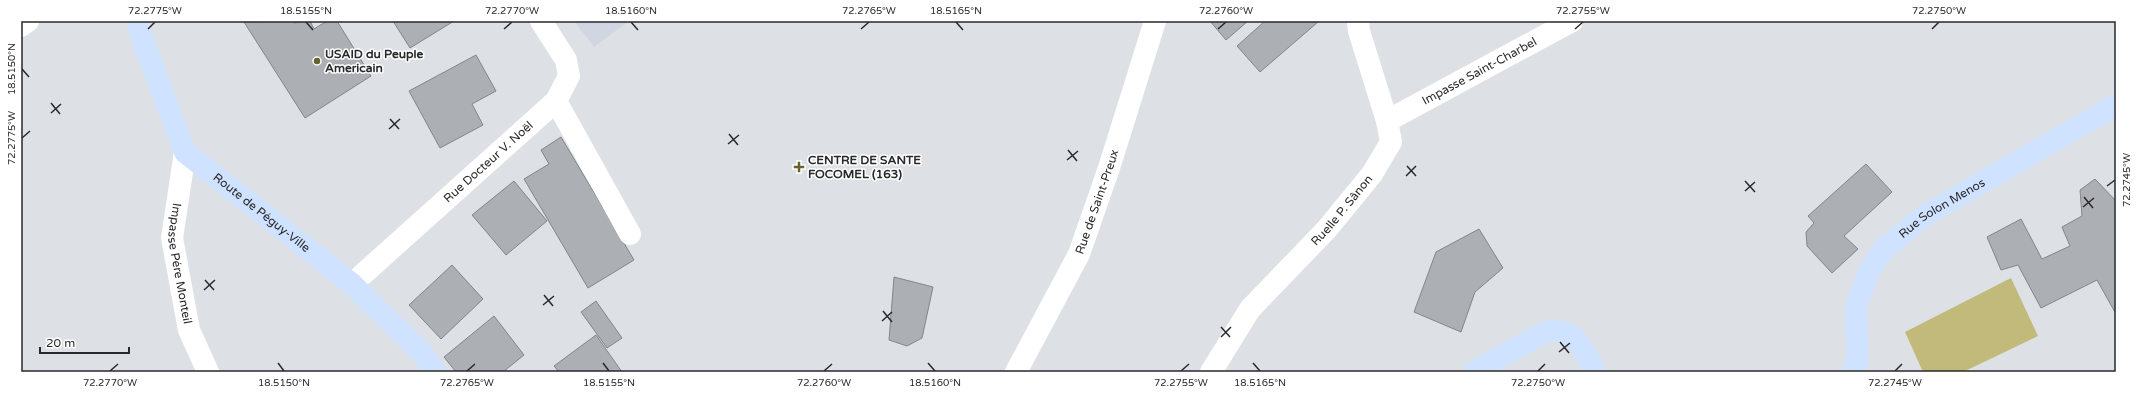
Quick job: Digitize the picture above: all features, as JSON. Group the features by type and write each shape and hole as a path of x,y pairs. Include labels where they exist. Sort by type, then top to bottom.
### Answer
{"street":[{"path":"21,26 28,21"},
{"path":"138,21 184,152"},
{"name":"Rue Docteur V. Noël","path":"352,284 556,101 569,76 566,60 541,21"},
{"name":"Rue de Saint-Preux","path":"1016,372 1079,254 1109,168 1155,21"},
{"name":"Ruelle P. Sânon","path":"1211,372 1250,309 1327,229 1372,174 1391,142 1387,121 1359,31 1358,21"},
{"name":"Impasse Saint-Charbel","path":"1387,121 1572,21"},
{"path":"556,101 630,234"},
{"name":"Rue Solon Menos","path":"1853,372 1858,359 1856,307 1869,271 1883,250 1924,216 2116,106"},
{"name":"Route de Péguy-Ville","path":"184,152 352,284 423,354 434,372"},
{"name":"Impasse Pére Monteil","path":"184,152 172,238 189,330 208,372"},
{"path":"1474,372 1545,332 1555,330 1566,332 1581,344 1595,372"}],"shaded area":[{"path":"574,21 629,21 594,47"},
{"path":"2011,278 2038,336 1963,372 1923,372 1905,332"}],"building":[{"path":"293,21 294,23 310,21 314,29 327,21 337,21 371,76 305,118 244,22"},
{"path":"393,21 454,21 410,48"},
{"path":"1210,21 1248,21 1226,40"},
{"path":"1265,21 1318,22 1260,72 1237,46"},
{"path":"476,55 496,91 472,104 483,125 440,148 409,91"},
{"path":"561,137 634,260 588,288 524,179 549,164 541,150"},
{"path":"1866,164 1892,192 1844,236 1858,249 1832,273 1807,246 1806,232 1814,223 1808,216"},
{"path":"2095,179 2116,201 2116,314 2097,280 2041,308 2018,265 2001,270 1987,237 2021,219 2042,259 2070,246 2062,227 2082,216 2080,190"},
{"path":"514,181 547,221 506,255 472,215"},
{"path":"1479,229 1503,268 1475,292 1461,332 1414,312 1436,252"},
{"path":"452,265 483,299 441,339 409,305"},
{"path":"894,277 933,287 922,338 907,346 889,340"},
{"path":"596,301 622,338 607,348 581,312"},
{"path":"494,316 524,355 503,372 456,372 444,357"},
{"path":"596,335 622,372 559,372 554,366"}],"place":[{"name":"USAID du Peuple Americain","path":"317,61"},
{"name":"CENTRE DE SANTE FOCOMEL (163)","path":"799,167"}]}
